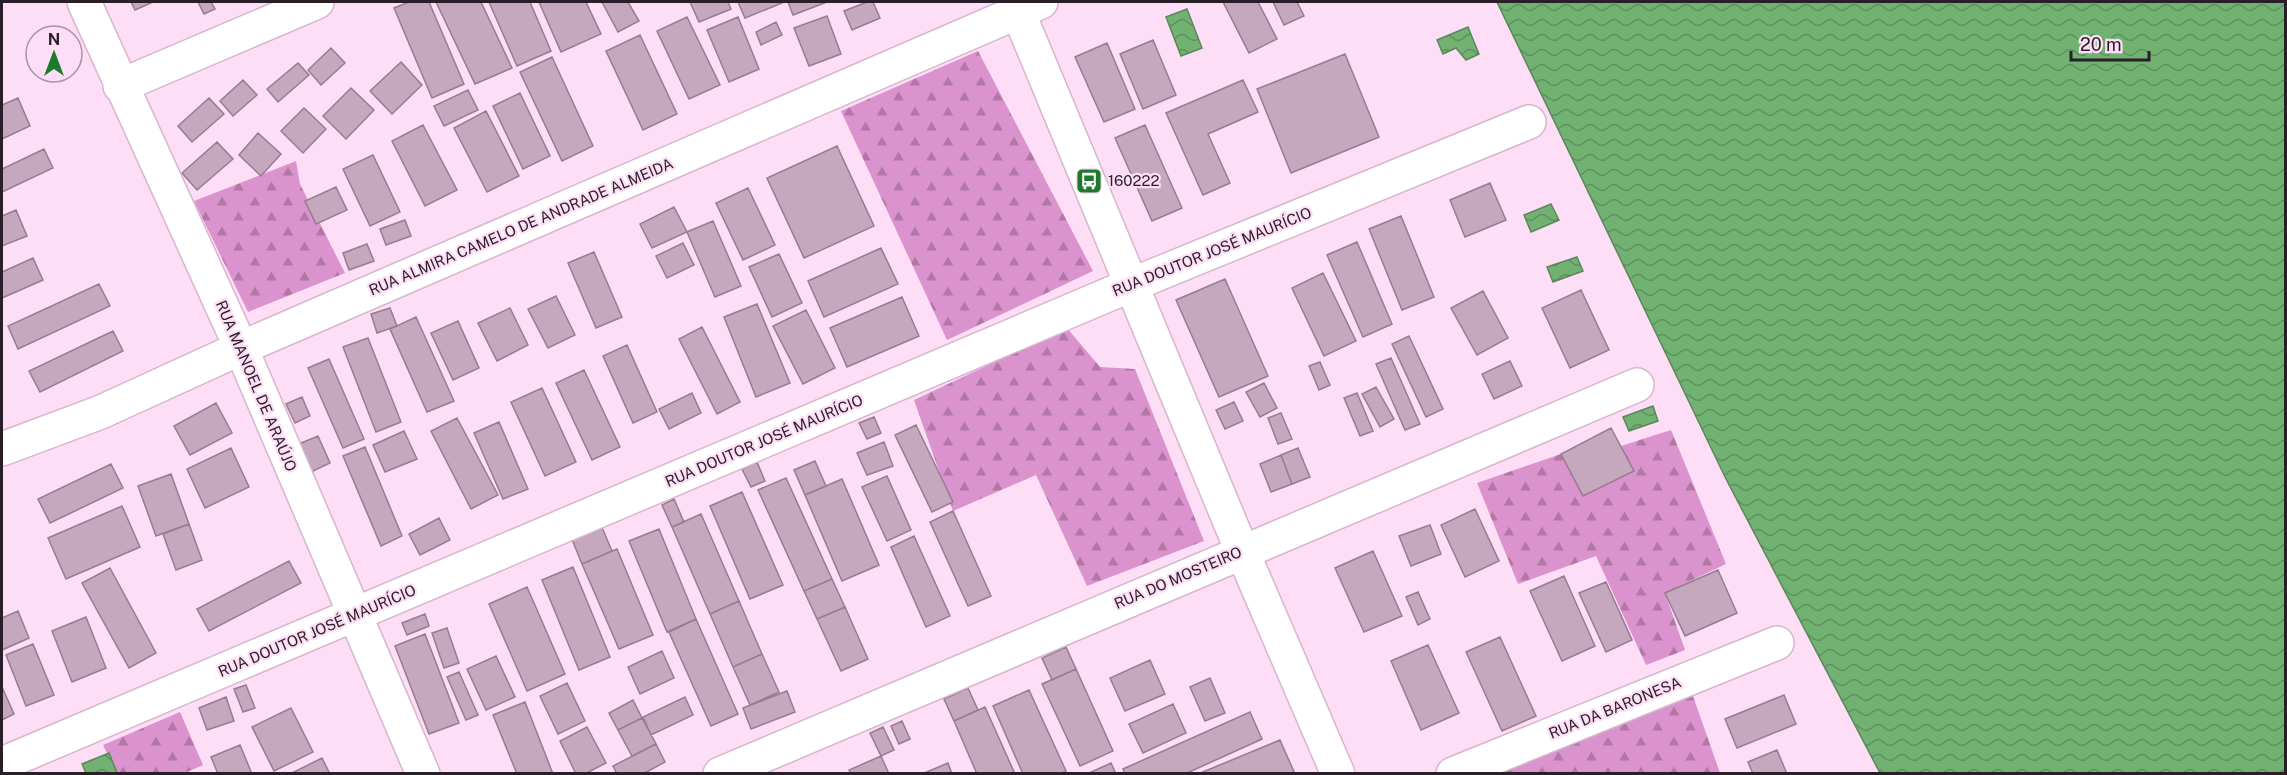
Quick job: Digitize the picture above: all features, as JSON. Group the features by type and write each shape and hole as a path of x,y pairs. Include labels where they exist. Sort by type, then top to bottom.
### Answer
{"street":[{"name":"RUA MANOEL DE ARAÚJO","path":"84,2 120,86 241,348 423,774"},
{"path":"120,86 317,2"},
{"path":"1024,5 1131,285 1338,774"},
{"name":"RUA ALMIRA CAMELO DE ANDRADE ALMEIDA","path":"2,449 101,412 241,348 1024,5"},
{"name":"RUA DOUTOR JOSÉ MAURÍCIO","path":"2,764 1131,285 1529,122"},
{"name":"RUA DO MOSTEIRO","path":"720,774 1637,385"},
{"name":"RUA DA BARONESA","path":"1453,774 1777,643"}],"green space":[{"path":"978,51 1093,271 947,340 841,111"},
{"path":"296,161 300,184 345,273 248,312 194,201"},
{"path":"1067,328 1100,367 1135,369 1204,541 1087,586 1036,475 953,511 914,400"},
{"path":"1671,430 1726,564 1665,593 1685,650 1646,665 1596,556 1518,584 1477,483 1561,454 1584,496 1633,471 1621,446"},
{"path":"1693,696 1720,773 1493,774"},
{"path":"180,712 203,765 185,773 117,773 103,745"}],"water":[{"path":"1497,2 2285,2 2285,773 1880,773 1726,479"},
{"path":"1187,9 1202,48 1181,56 1166,17"},
{"path":"1468,27 1479,54 1466,60 1456,48 1443,54 1437,40"},
{"path":"1551,204 1559,220 1531,232 1524,215"},
{"path":"1577,257 1583,271 1553,282 1547,267"},
{"path":"1653,406 1658,421 1629,431 1623,417"},
{"path":"109,753 117,773 86,773 82,764"}],"building":[{"path":"131,2 153,2 135,10"},
{"path":"198,2 211,2 215,9 204,14"},
{"path":"409,2 429,2 464,84 432,98 394,8"},
{"path":"436,2 481,2 512,68 475,84"},
{"path":"489,2 530,2 551,51 517,66"},
{"path":"539,2 586,2 601,34 561,52"},
{"path":"602,2 628,2 639,21 618,32"},
{"path":"690,2 728,2 731,9 699,22"},
{"path":"738,2 781,2 782,3 745,18"},
{"path":"788,2 827,2 793,15"},
{"path":"873,2 880,18 852,30 844,11"},
{"path":"1223,2 1258,2 1277,39 1249,53"},
{"path":"1273,2 1297,2 1304,16 1284,25"},
{"path":"827,16 841,54 809,66 794,28"},
{"path":"687,17 720,85 689,99 657,31"},
{"path":"738,17 759,69 729,82 707,30"},
{"path":"776,22 782,35 761,45 756,32"},
{"path":"640,35 677,114 643,130 606,51"},
{"path":"1153,40 1176,95 1143,109 1120,54"},
{"path":"1107,43 1135,109 1104,122 1075,57"},
{"path":"331,48 345,63 321,85 308,70"},
{"path":"1345,54 1379,137 1291,173 1257,89"},
{"path":"552,57 593,146 562,161 520,72"},
{"path":"401,62 422,85 392,114 370,91"},
{"path":"298,63 309,75 278,102 267,89"},
{"path":"243,80 257,95 233,116 220,101"},
{"path":"1243,80 1258,112 1208,134 1230,183 1203,195 1166,113"},
{"path":"351,88 374,110 346,139 323,116"},
{"path":"468,90 478,110 444,126 434,106"},
{"path":"520,93 550,156 523,169 493,106"},
{"path":"18,98 30,126 2,139 2,105"},
{"path":"209,98 224,114 192,142 178,126"},
{"path":"304,108 326,129 303,153 281,131"},
{"path":"486,111 519,176 487,192 454,128"},
{"path":"423,125 457,190 425,206 392,141"},
{"path":"1145,125 1182,208 1152,221 1115,138"},
{"path":"258,133 281,154 261,176 239,155"},
{"path":"217,142 233,159 197,190 182,173"},
{"path":"837,146 874,226 804,258 767,178"},
{"path":"44,149 53,168 2,192 2,169"},
{"path":"373,155 400,212 370,226 343,169"},
{"path":"1490,183 1506,220 1465,237 1450,200"},
{"path":"336,187 347,210 316,224 305,201"},
{"path":"748,188 775,245 743,260 716,203"},
{"path":"674,207 687,232 652,248 640,224"},
{"path":"16,210 27,236 2,246 2,216"},
{"path":"1401,216 1434,297 1402,310 1369,229"},
{"path":"405,220 411,236 386,245 380,229"},
{"path":"713,221 741,286 715,297 687,232"},
{"path":"1357,242 1392,324 1363,337 1327,255"},
{"path":"683,243 694,265 667,278 656,256"},
{"path":"367,244 374,261 349,270 343,253"},
{"path":"881,248 898,284 824,317 808,281"},
{"path":"594,252 622,317 596,328 568,263"},
{"path":"779,254 802,303 772,317 749,267"},
{"path":"33,258 43,280 2,298 2,272"},
{"path":"1323,273 1356,341 1324,356 1292,288"},
{"path":"1225,279 1268,376 1219,397 1176,300"},
{"path":"99,284 110,306 18,349 8,326"},
{"path":"1581,290 1609,350 1570,368 1542,308"},
{"path":"1483,291 1508,338 1477,355 1451,308"},
{"path":"556,296 575,335 548,348 528,309"},
{"path":"902,297 919,336 847,367 830,328"},
{"path":"757,304 790,383 756,397 724,317"},
{"path":"390,308 397,326 377,333 371,314"},
{"path":"510,308 528,345 497,361 478,323"},
{"path":"806,310 835,368 803,384 773,326"},
{"path":"416,317 454,401 427,412 390,329"},
{"path":"458,321 479,368 453,380 431,333"},
{"path":"702,327 740,402 717,414 679,339"},
{"path":"113,331 123,351 40,392 29,371"},
{"path":"1409,336 1443,409 1426,417 1392,344"},
{"path":"368,338 401,422 376,432 343,347"},
{"path":"627,345 657,412 633,423 603,356"},
{"path":"1391,358 1420,424 1405,430 1376,364"},
{"path":"329,359 364,439 343,448 308,368"},
{"path":"1510,361 1522,386 1494,399 1482,374"},
{"path":"1320,362 1330,385 1319,390 1309,366"},
{"path":"584,370 620,447 592,460 556,383"},
{"path":"1264,383 1277,408 1260,417 1246,392"},
{"path":"1376,387 1394,419 1380,427 1362,394"},
{"path":"542,388 576,462 545,476 511,402"},
{"path":"692,393 701,413 669,429 659,409"},
{"path":"1357,393 1373,431 1360,436 1344,398"},
{"path":"302,397 310,416 295,423 286,404"},
{"path":"1234,402 1243,421 1225,429 1216,410"},
{"path":"216,403 232,433 190,455 174,426"},
{"path":"1281,413 1292,439 1278,444 1268,418"},
{"path":"874,417 881,433 867,439 859,423"},
{"path":"457,418 498,495 471,509 431,431"},
{"path":"499,422 528,489 503,499 474,433"},
{"path":"916,425 953,502 932,512 895,435"},
{"path":"1611,428 1634,471 1583,496 1561,454"},
{"path":"404,431 417,459 385,472 373,445"},
{"path":"318,436 330,463 311,472 299,444"},
{"path":"884,442 893,466 867,475 857,453"},
{"path":"365,447 402,536 381,546 343,456"},
{"path":"231,448 249,487 205,508 187,469"},
{"path":"1298,448 1310,477 1292,484 1281,455"},
{"path":"1281,455 1292,484 1271,492 1260,464"},
{"path":"815,461 826,486 805,495 794,470"},
{"path":"757,462 765,481 751,487 742,469"},
{"path":"111,464 123,488 50,523 38,499"},
{"path":"171,474 189,524 156,536 138,486"},
{"path":"887,476 911,530 887,541 862,487"},
{"path":"786,478 832,579 804,591 758,490"},
{"path":"842,479 879,565 842,581 805,495"},
{"path":"742,492 783,585 750,599 710,506"},
{"path":"674,499 684,522 672,527 662,505"},
{"path":"122,506 140,547 66,579 48,538"},
{"path":"1475,509 1499,561 1465,577 1441,525"},
{"path":"953,511 991,596 968,606 930,522"},
{"path":"701,514 739,601 710,614 672,527"},
{"path":"439,518 450,540 420,555 409,534"},
{"path":"189,524 202,560 176,570 163,534"},
{"path":"601,525 612,551 582,564 571,537"},
{"path":"1430,525 1441,554 1411,566 1399,536"},
{"path":"659,529 696,619 667,632 629,541"},
{"path":"914,536 950,616 926,627 891,547"},
{"path":"617,549 653,635 619,649 582,564"},
{"path":"1373,551 1402,616 1364,632 1335,568"},
{"path":"289,561 301,583 209,631 197,609"},
{"path":"573,567 610,657 579,670 542,580"},
{"path":"110,568 156,653 129,668 82,583"},
{"path":"1718,570 1737,613 1685,636 1665,593"},
{"path":"1564,576 1595,646 1562,661 1530,591"},
{"path":"832,579 845,607 817,619 804,591"},
{"path":"1606,582 1632,640 1606,652 1579,593"},
{"path":"527,587 565,674 527,691 489,604"},
{"path":"1418,592 1430,619 1418,625 1406,597"},
{"path":"739,601 762,654 733,667 710,614"},
{"path":"845,607 868,659 841,671 817,619"},
{"path":"18,611 29,638 2,650 2,618"},
{"path":"425,614 429,626 407,635 402,623"},
{"path":"86,617 106,668 72,682 52,631"},
{"path":"696,619 738,714 711,726 669,632"},
{"path":"447,628 459,663 444,668 432,633"},
{"path":"425,634 459,723 429,734 395,646"},
{"path":"1500,637 1536,716 1502,731 1466,652"},
{"path":"33,644 54,695 26,706 6,655"},
{"path":"1428,645 1459,713 1421,730 1391,661"},
{"path":"1066,647 1076,669 1052,680 1042,658"},
{"path":"662,651 674,678 640,694 628,667"},
{"path":"762,654 779,692 750,705 733,667"},
{"path":"496,656 515,697 486,710 467,669"},
{"path":"1150,660 1165,694 1125,711 1110,678"},
{"path":"1076,669 1113,751 1080,766 1042,684"},
{"path":"459,672 478,715 466,720 447,677"},
{"path":"1210,678 1225,713 1205,721 1190,687"},
{"path":"567,683 585,721 558,734 540,696"},
{"path":"246,685 255,708 243,712 234,689"},
{"path":"2,687 14,714 2,720"},
{"path":"968,688 978,710 954,721 944,699"},
{"path":"1029,690 1066,771 1060,774 1023,774 993,706"},
{"path":"787,691 795,712 751,729 743,708"},
{"path":"1784,695 1796,724 1737,748 1725,719"},
{"path":"226,697 234,721 207,730 199,708"},
{"path":"685,697 693,715 651,735 643,717"},
{"path":"633,700 642,718 618,730 609,713"},
{"path":"525,702 553,774 517,774 493,715"},
{"path":"1173,704 1186,733 1143,753 1129,724"},
{"path":"985,707 1015,774 977,774 954,721"},
{"path":"291,708 313,752 274,771 252,727"},
{"path":"1250,712 1262,739 1185,774 1125,774 1123,769"},
{"path":"642,718 656,744 632,756 618,730"},
{"path":"902,721 910,739 899,744 891,726"},
{"path":"587,727 606,763 585,774 576,774 560,741"},
{"path":"883,727 894,750 881,756 870,733"},
{"path":"1280,740 1295,774 1198,774"},
{"path":"656,744 665,762 643,774 617,774 613,766"},
{"path":"240,745 252,774 218,774 211,757"},
{"path":"1777,750 1787,774 1753,774 1748,762"},
{"path":"881,756 889,774 851,774 849,770"},
{"path":"322,758 330,774 290,774"},
{"path":"948,763 952,774 922,774"},
{"path":"1111,763 1116,774 1087,774"}],"place":[{"name":"160222","path":"1089,181"}]}
